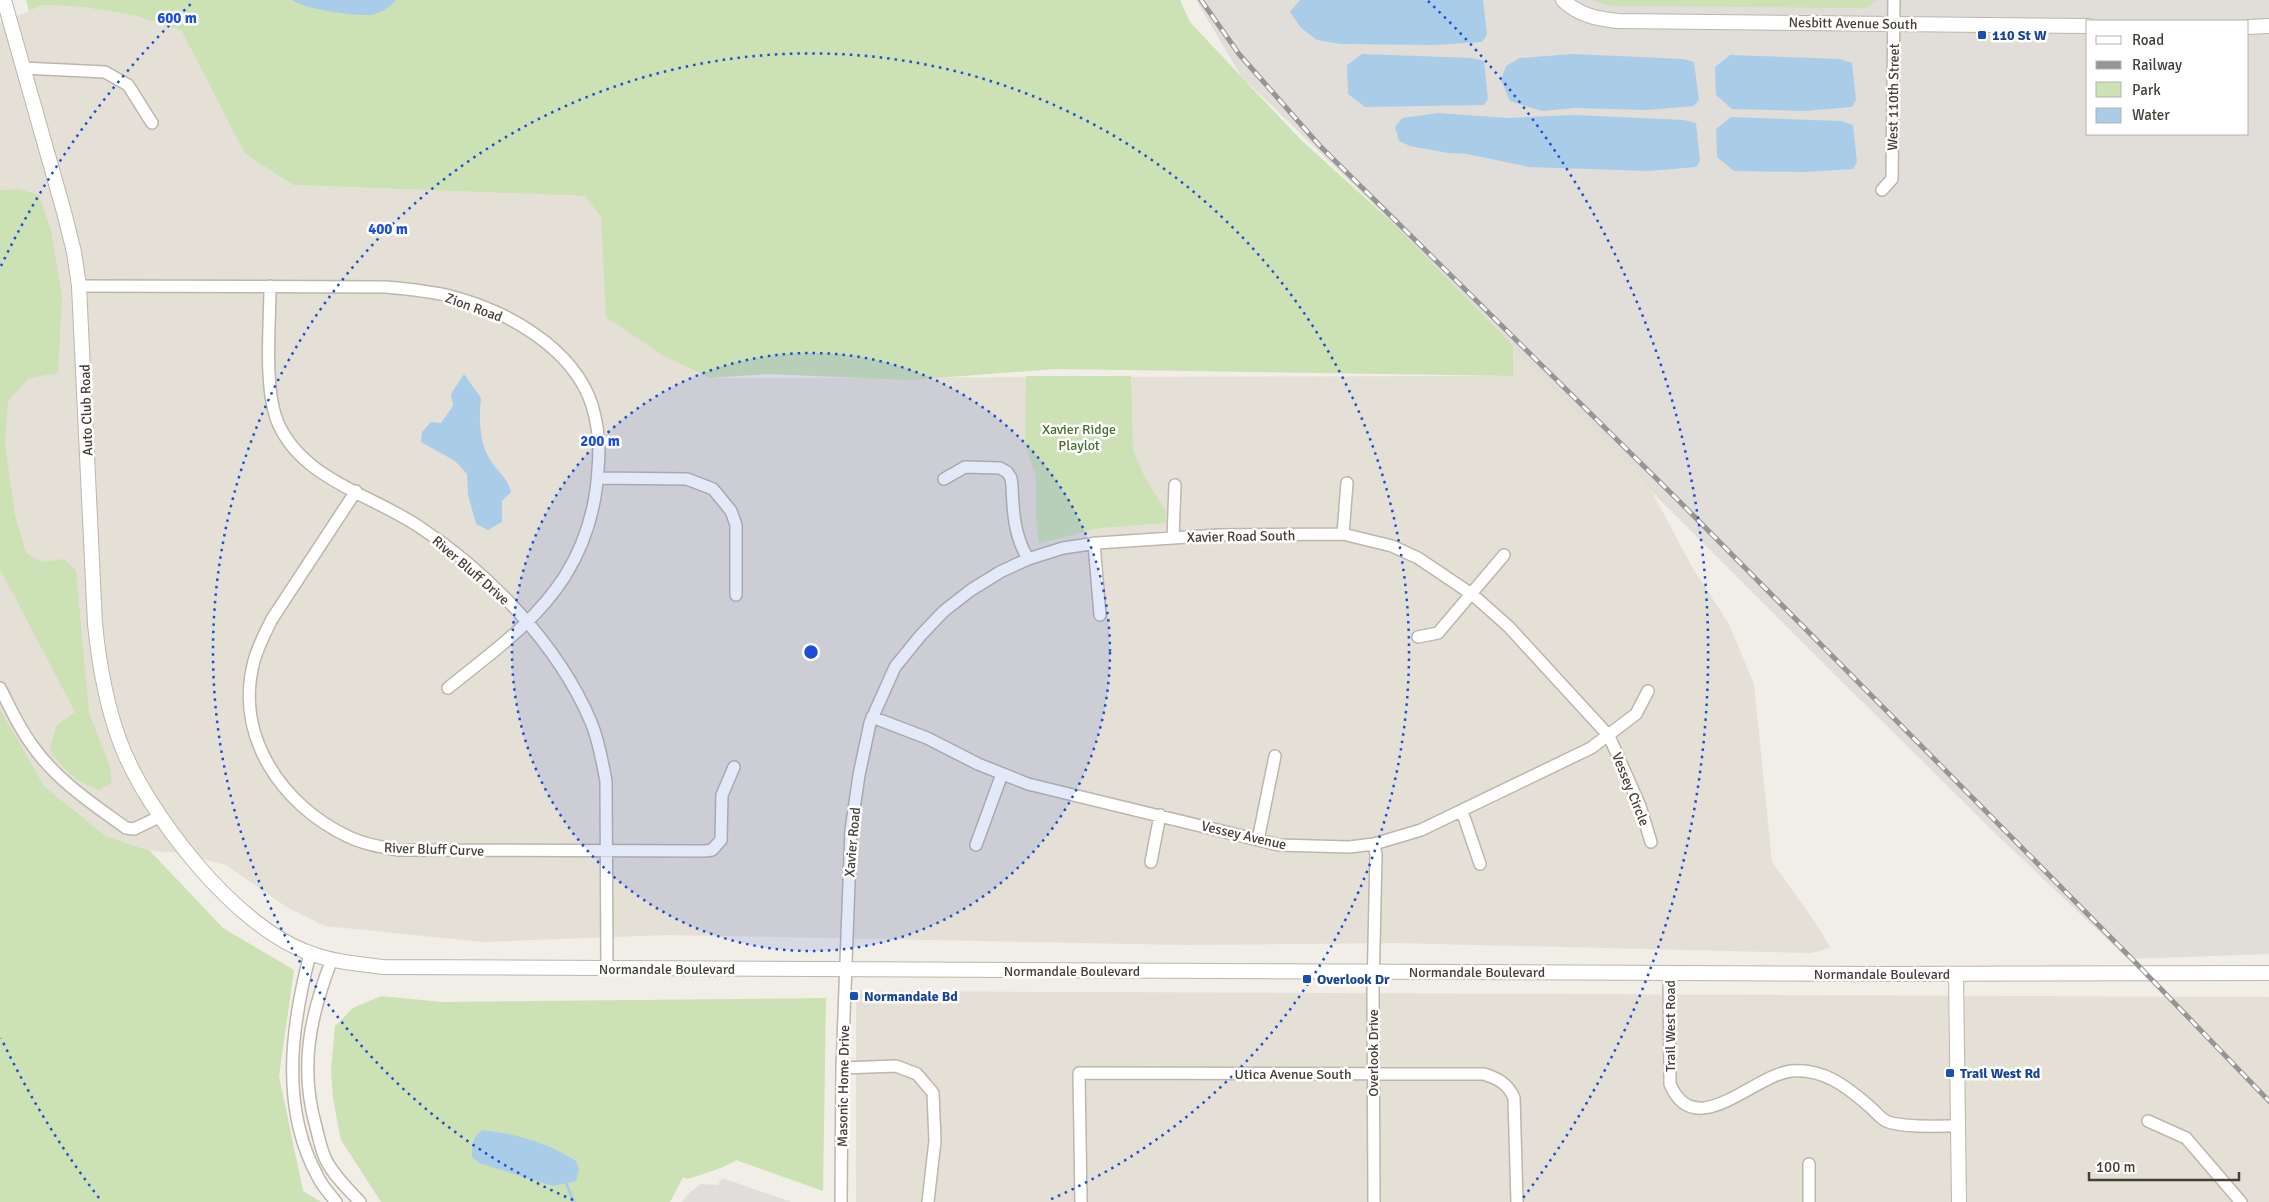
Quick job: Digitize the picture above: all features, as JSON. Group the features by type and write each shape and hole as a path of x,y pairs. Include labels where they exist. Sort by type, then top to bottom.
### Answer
{"street":[{"name":"Auto Club Road","path":"4,0 64,212 80,286 95,624 99,664 108,705 121,744 138,781 159,817"},
{"name":"Nesbitt Avenue South","path":"1563,0 1583,14 1618,21 2086,26"},
{"name":"West 110th Street","path":"1882,190 1892,178 1894,0"},
{"path":"2251,27 2269,27"},
{"path":"23,68 105,72 128,85 152,123"},
{"name":"Zion Road","path":"80,286 386,287 419,290 473,304 510,320 537,337 575,372 585,388 592,405 599,456 598,478 591,518 580,548 565,576 528,624 448,688"},
{"name":"River Bluff Drive","path":"270,286 270,380 272,400 277,419 297,452 312,466 417,526 454,552 487,580 528,624 580,697 592,724 606,781 607,968"},
{"path":"944,479 965,468 1000,468 1007,472 1011,478 1016,531 1020,545 1028,559"},
{"path":"598,478 687,479 713,489 731,511 736,524 736,595"},
{"path":"1343,534 1347,483"},
{"path":"1173,538 1175,486"},
{"name":"River Bluff Curve","path":"356,491 272,619 261,640 254,662 251,708 254,731 261,754 273,774 303,809 348,837 372,846 398,850 712,850 721,840 722,795 734,767"},
{"name":"Xavier Road South","path":"872,717 895,667 944,611 971,590 1000,572 1028,559 1063,548 1094,543 1173,538 1343,534 1392,546 1418,558 1472,595 1509,627 1609,736"},
{"path":"1094,543 1100,615"},
{"path":"1418,637 1438,632 1472,595 1504,555"},
{"path":"0,688 31,745 49,766 87,800 126,828 134,829 159,817"},
{"name":"Vessey Avenue","path":"872,717 927,738 1002,774 1028,784 1279,845 1349,847 1374,844 1421,830 1591,748 1636,714 1648,691"},
{"name":"Xavier Road","path":"847,970 851,830 859,775 872,717"},
{"name":"Vessey Circle","path":"1609,736 1640,806 1651,842"},
{"path":"1258,840 1275,756"},
{"path":"976,845 1002,774"},
{"path":"1462,810 1480,864"},
{"path":"1151,862 1160,815"},
{"name":"Normandale Boulevard","path":"159,817 205,872 236,904 277,936 310,954 355,964 384,967 1956,974 2269,973"},
{"name":"Overlook Drive","path":"1374,844 1376,855 1373,972 1374,1202"},
{"path":"310,954 292,1050 292,1097 304,1147 318,1179 336,1202"},
{"path":"332,959 318,996 311,1023 307,1058 309,1101 326,1160 360,1202"},
{"name":"Masonic Home Drive","path":"841,1202 842,1068 847,970"},
{"name":"Trail West Road","path":"1669,972 1670,1084 1675,1095 1682,1103 1692,1108 1704,1109 1715,1107 1773,1076 1791,1071 1809,1071 1827,1076 1843,1084 1886,1121 1917,1125 1958,1126"},
{"path":"1956,974 1959,1202"},
{"path":"842,1068 896,1066 917,1074 933,1093 935,1141 928,1202"},
{"name":"Utica Avenue South","path":"1081,1202 1079,1073 1484,1074 1496,1078 1505,1084 1514,1098 1517,1202"},
{"path":"2148,1121 2186,1138 2241,1202"},
{"path":"1809,1164 1809,1202"}],"shaded area":[{"path":"1196,0 2269,0 2269,954 2128,959 1998,836 1659,499 1400,230 1241,76"},
{"path":"43,5 83,7 136,16 181,30 245,154 293,185 585,196 600,215 632,334 715,378 1512,376 1513,346 1652,492 1691,565 1729,624 1754,684 1772,862 1831,948 1811,953 1395,943 1186,945 667,935 483,942 325,926 288,908 226,865 180,853 150,851 106,836 43,785 0,709 0,23"},
{"path":"856,991 2269,997 2269,1202 856,1202"},
{"path":"722,1178 792,1202 682,1202 689,1193 701,1184 718,1185"}],"green space":[{"path":"26,0 1180,0 1190,22 1301,140 1394,224 1513,346 1513,376 1055,369 911,380 767,374 710,378 662,355 606,317 601,217 585,196 293,185 245,154 181,30 136,16 83,7 43,5 29,11"},
{"path":"1591,0 1877,0 1866,8 1612,6"},
{"path":"19,189 39,195 51,230 62,298 58,373 29,378 8,401 5,444 15,515 26,553 42,562 64,559 76,571 89,713 109,764 112,783 99,790 71,775 50,750 56,726 75,712 0,569 0,190"},
{"name":"Xavier Ridge Playlot","path":"1026,376 1131,376 1133,450 1145,478 1166,511 1166,523 1100,528 1039,543 1036,517 1036,477 1025,444"},
{"path":"0,709 44,786 106,836 150,851 223,928 294,970 279,1076 303,1191 321,1202 0,1202"},
{"path":"381,996 442,1002 826,998 823,1191 736,1160 721,1168 697,1176 687,1179 683,1177 670,1202 381,1202 341,1140 333,1099 331,1070 335,1026 353,1008"}],"water":[{"path":"292,0 396,0 381,12 362,15 318,9"},
{"path":"1300,0 1483,0 1487,35 1482,42 1435,45 1341,44 1317,40 1301,28 1290,12"},
{"path":"1362,54 1472,58 1484,61 1488,99 1484,105 1365,107 1348,94 1347,65"},
{"path":"1573,54 1683,59 1694,62 1699,100 1694,106 1647,110 1575,108 1542,111 1510,101 1501,80 1506,66 1520,58"},
{"path":"1730,55 1840,59 1852,63 1856,100 1852,107 1804,111 1732,109 1716,95 1715,67"},
{"path":"1438,113 1508,118 1574,115 1684,120 1696,123 1700,161 1696,167 1649,171 1529,167 1467,154 1448,153 1410,146 1399,141 1395,127 1402,118"},
{"path":"1731,117 1841,121 1853,125 1857,162 1853,169 1805,172 1734,171 1717,157 1716,129"},
{"path":"464,374 481,398 480,428 485,449 491,461 507,482 511,492 502,501 502,522 488,530 476,524 468,495 467,474 455,461 421,442 422,432 431,422 441,423 453,406 451,394"},
{"path":"483,1130 508,1134 543,1144 576,1161 579,1170 576,1181 553,1186 479,1163 472,1157 473,1145 479,1132"}],"waterway":[{"path":"566,1183 574,1202"}],"railway":[{"path":"1201,0 1239,54 1319,145 1677,499 2131,958 2269,1101"}],"place":[{"name":"110 St W","path":"1982,35"},
{"name":"Overlook Dr","path":"1307,979"},
{"name":"Normandale Bd","path":"854,996"},
{"name":"Trail West Rd","path":"1950,1073"}]}
